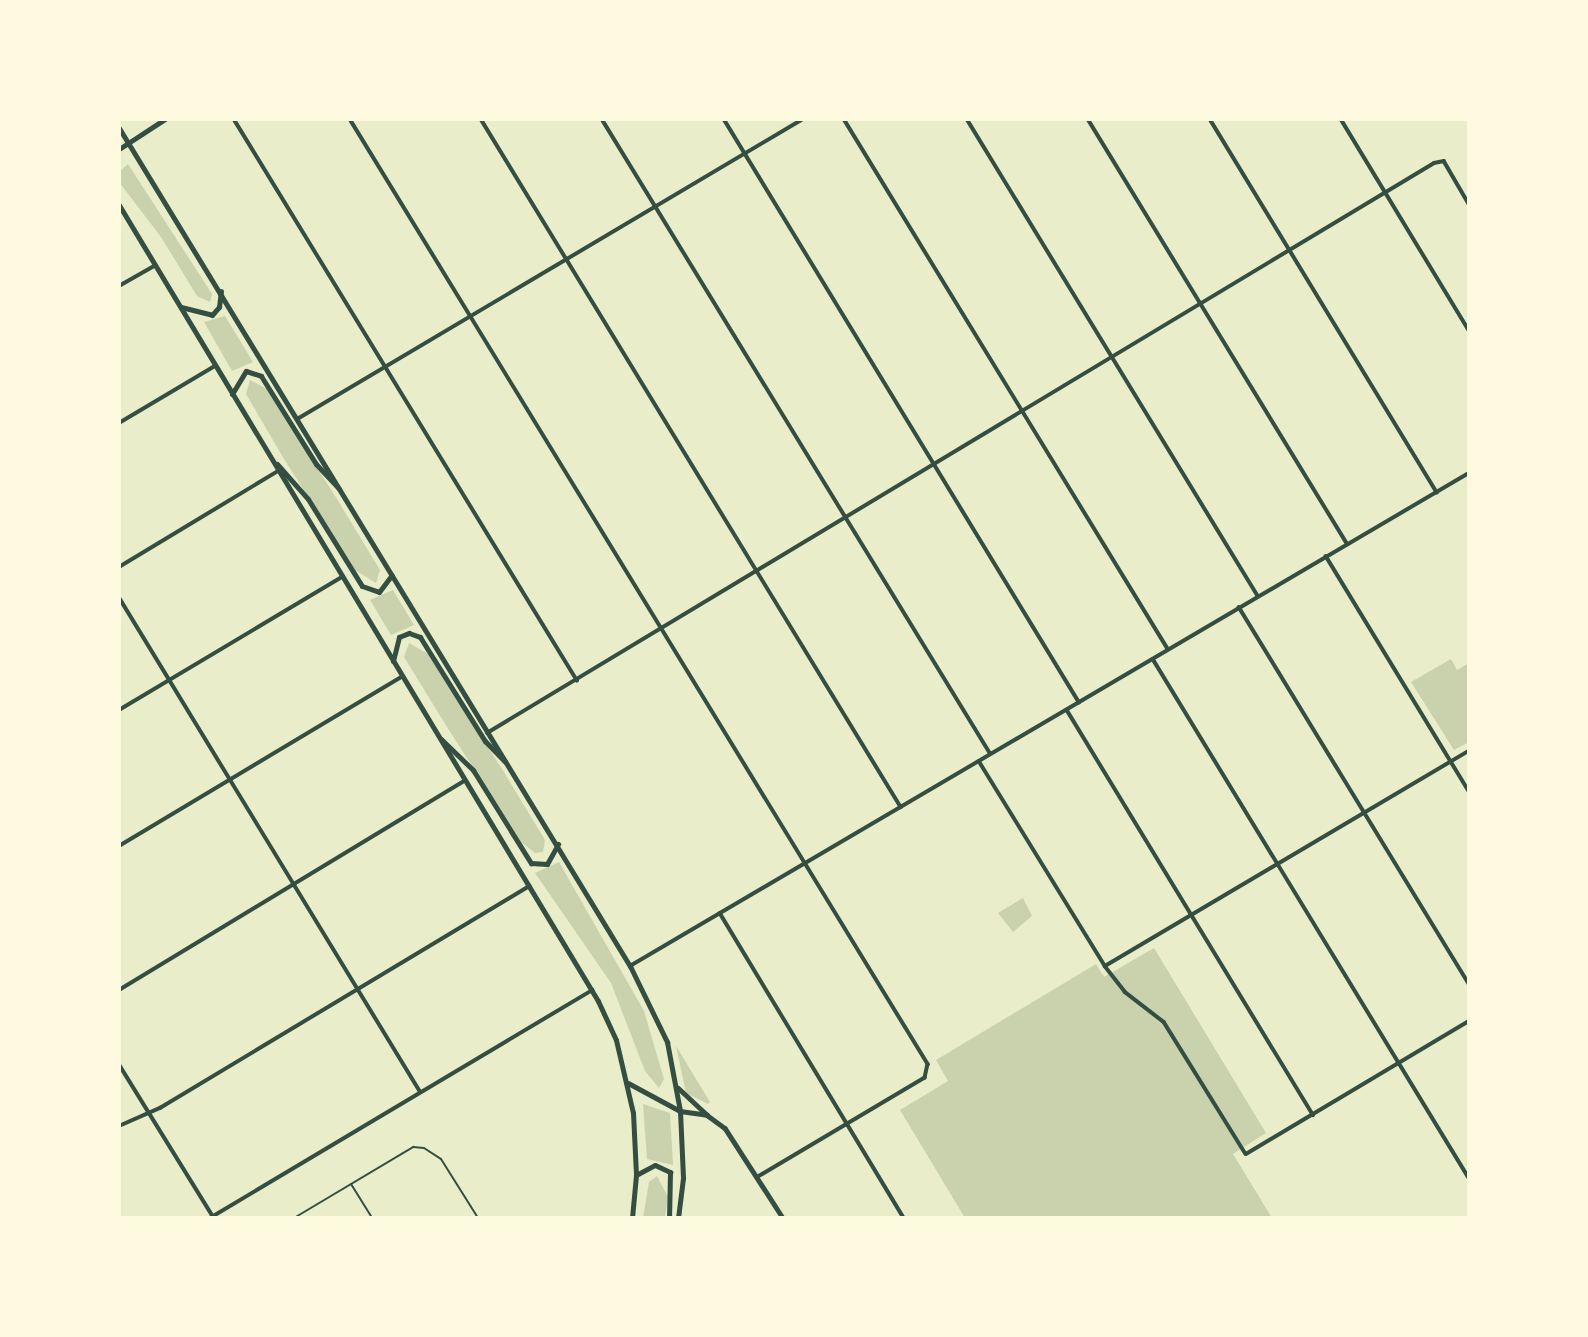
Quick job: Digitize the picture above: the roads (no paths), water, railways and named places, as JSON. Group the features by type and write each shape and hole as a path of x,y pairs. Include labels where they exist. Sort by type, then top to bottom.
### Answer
{"main road":[{"path":"119,149 165,119"},
{"path":"119,128 299,418 630,966 667,1042 675,1083 680,1111 683,1178 678,1218"},
{"path":"119,205 393,664 592,990 616,1041 628,1083 636,1175 632,1218"},
{"path":"180,306 212,315 219,307 221,291"},
{"path":"232,394 246,371 261,376 316,464 344,493"},
{"path":"267,454 308,499 362,586 379,592 392,575"},
{"path":"393,664 399,637 409,633 420,637 485,741 508,764"},
{"path":"434,732 472,770 531,863 547,864 558,844"},
{"path":"628,1083 680,1111"},
{"path":"675,1083 707,1115"},
{"path":"636,1175 655,1165 670,1172 669,1218"}],"street":[{"path":"234,119 578,680"},
{"path":"350,119 806,862 929,1071 925,1078 758,1177"},
{"path":"481,119 901,807"},
{"path":"603,119 991,754"},
{"path":"724,119 1079,702"},
{"path":"299,418 568,261 803,119"},
{"path":"845,119 1168,649"},
{"path":"967,119 1258,596"},
{"path":"1088,119 1347,544"},
{"path":"1210,119 1437,492"},
{"path":"1341,119 1469,330"},
{"path":"487,733 759,573 1290,250 1444,161 1467,196 1469,204"},
{"path":"119,286 156,265"},
{"path":"119,423 215,366"},
{"path":"119,567 278,471"},
{"path":"630,966 1469,472"},
{"path":"1326,556 1469,791"},
{"path":"119,710 342,577"},
{"path":"119,597 420,1091"},
{"path":"1239,607 1469,984"},
{"path":"1153,659 1469,1178"},
{"path":"119,846 401,677"},
{"path":"1067,709 1313,1115"},
{"path":"1105,966 1469,751"},
{"path":"979,761 1105,966 1125,992 1170,1029 1246,1154 1469,1020"},
{"path":"119,990 464,781"},
{"path":"119,1126 148,1112 529,886"},
{"path":"720,913 904,1218"},
{"path":"119,1064 212,1217 592,990"},
{"path":"680,1111 707,1115 725,1128 783,1218"}],"lane":[{"path":"294,1218 406,1149 424,1148 441,1159 478,1218"},
{"path":"351,1183 372,1218"}]}
